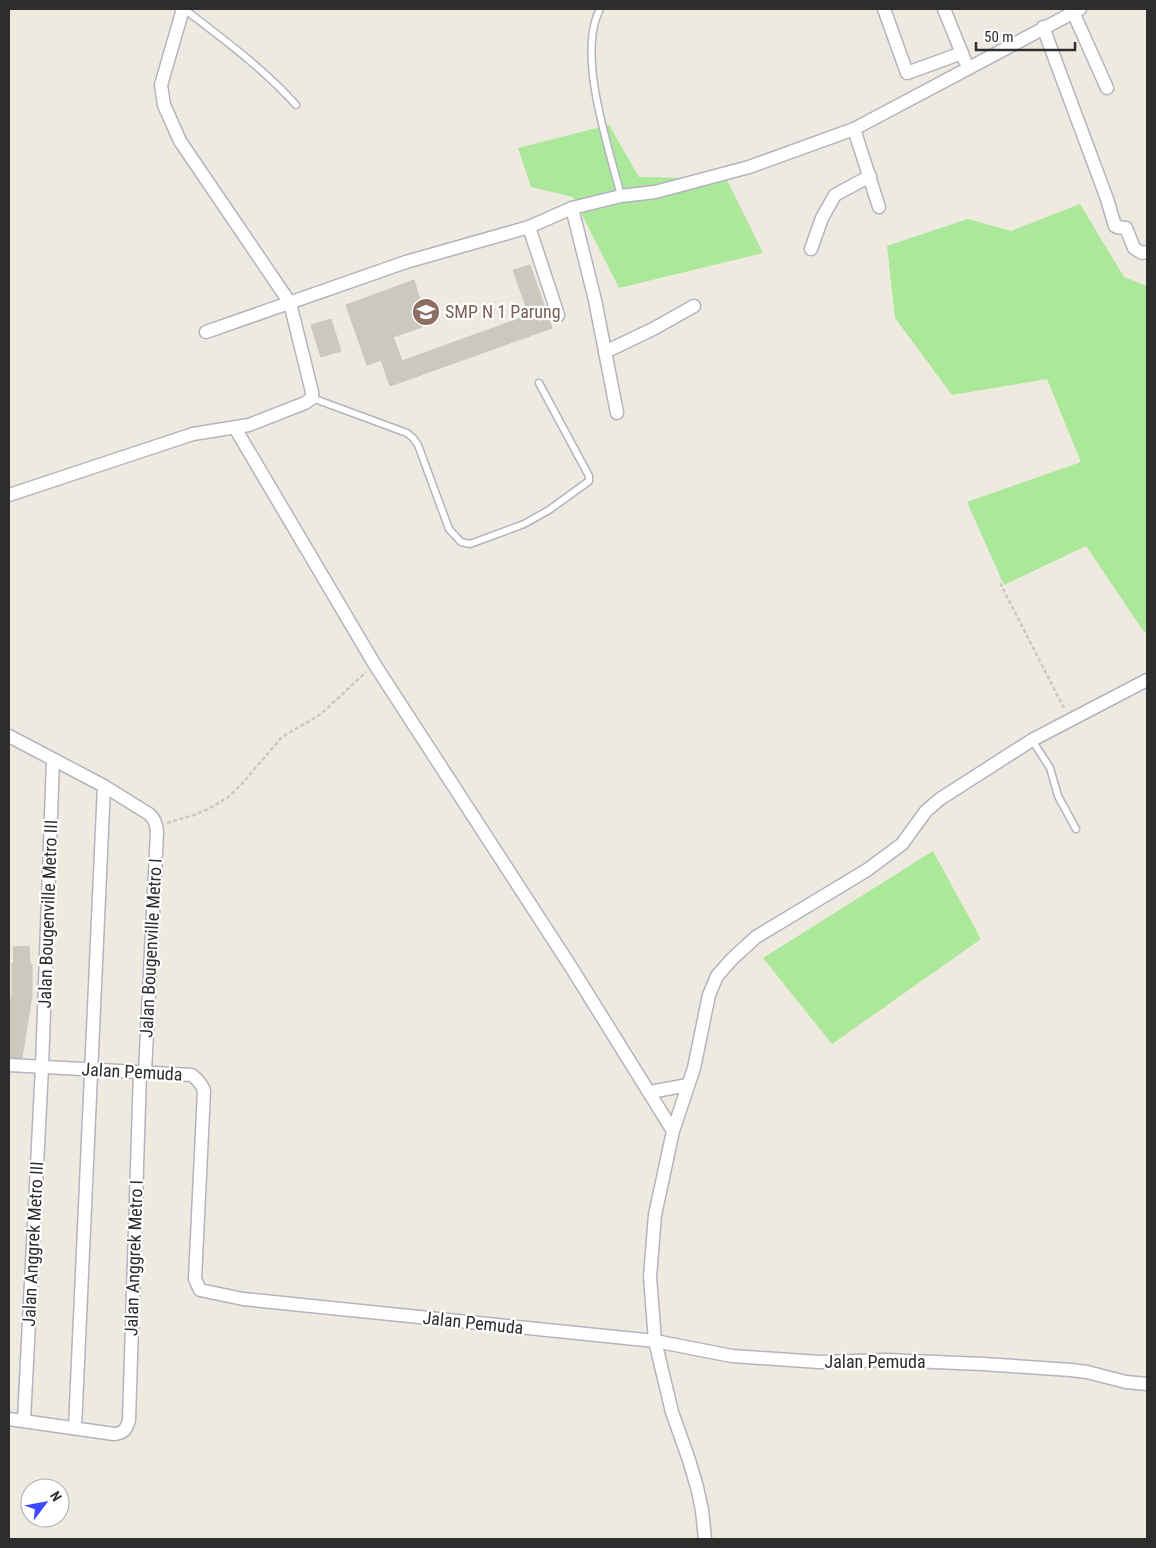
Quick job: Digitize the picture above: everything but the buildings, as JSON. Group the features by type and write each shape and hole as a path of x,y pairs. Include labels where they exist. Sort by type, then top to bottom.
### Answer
{"street":[{"path":"9,494 193,434 235,428 305,403 312,398 290,303 180,141 164,105 161,85 184,9"},
{"path":"884,9 907,73 962,53"},
{"path":"944,9 968,68"},
{"path":"206,332 441,250 529,227 572,208 621,196 655,192 749,167 854,129 1077,10 1107,88"},
{"path":"1043,27 1104,190 1115,226 1126,228 1134,248 1142,253 1147,252"},
{"path":"854,129 879,207"},
{"path":"810,249 822,218 834,195 870,176"},
{"path":"572,208 595,300 617,413"},
{"path":"529,227 558,315"},
{"path":"605,352 653,330 694,306"},
{"path":"235,428 375,664 650,1092 673,1131"},
{"path":"704,1539 702,1510 697,1487 672,1412 655,1341 650,1277 653,1230 673,1131 698,1051 709,995 717,976 756,937 811,906 902,844 926,811 940,799 1032,740 1147,680"},
{"path":"9,736 104,786 149,814 156,824"},
{"name":"Jalan Bougenville Metro III","path":"42,1067 54,760"},
{"path":"9,1419 75,1428 104,786"},
{"name":"Jalan Bougenville Metro I","path":"142,1072 156,824"},
{"name":"Jalan Pemuda","path":"9,1065 192,1075 203,1086 204,1101 195,1279 200,1290 243,1299 655,1341 732,1356 819,1362 887,1360 983,1364 1079,1371 1126,1382 1147,1384"},
{"name":"Jalan Anggrek Metro III","path":"24,1420 42,1067"},
{"name":"Jalan Anggrek Metro I","path":"75,1428 114,1434 121,1433 126,1430 129,1420 142,1072"},
{"path":"650,1092 688,1085"}],"lane":[{"path":"184,9 227,41 276,83 296,105"},
{"path":"600,9 592,32 593,84 621,196"},
{"path":"312,398 407,433 413,438 418,445 449,529 461,542 470,544 524,524 549,510 589,481 589,476 539,383"},
{"path":"1032,740 1050,768 1058,796 1076,829"}],"path":[{"path":"1000,583 1071,721"},
{"path":"156,824 194,815 227,798 240,786 282,737 321,714 375,664"}],"green space":[{"path":"609,125 639,177 696,178 722,170 763,253 619,288 573,197 531,187 518,148"},
{"path":"1080,204 1124,277 1147,286 1147,631 1144,632 1086,546 1004,585 967,502 1081,462 1047,379 952,395 895,318 887,246 968,219 1011,231"},
{"path":"933,851 981,939 832,1044 763,958"}],"place":[{"name":"SMP N 1 Parung","path":"426,312"}]}
